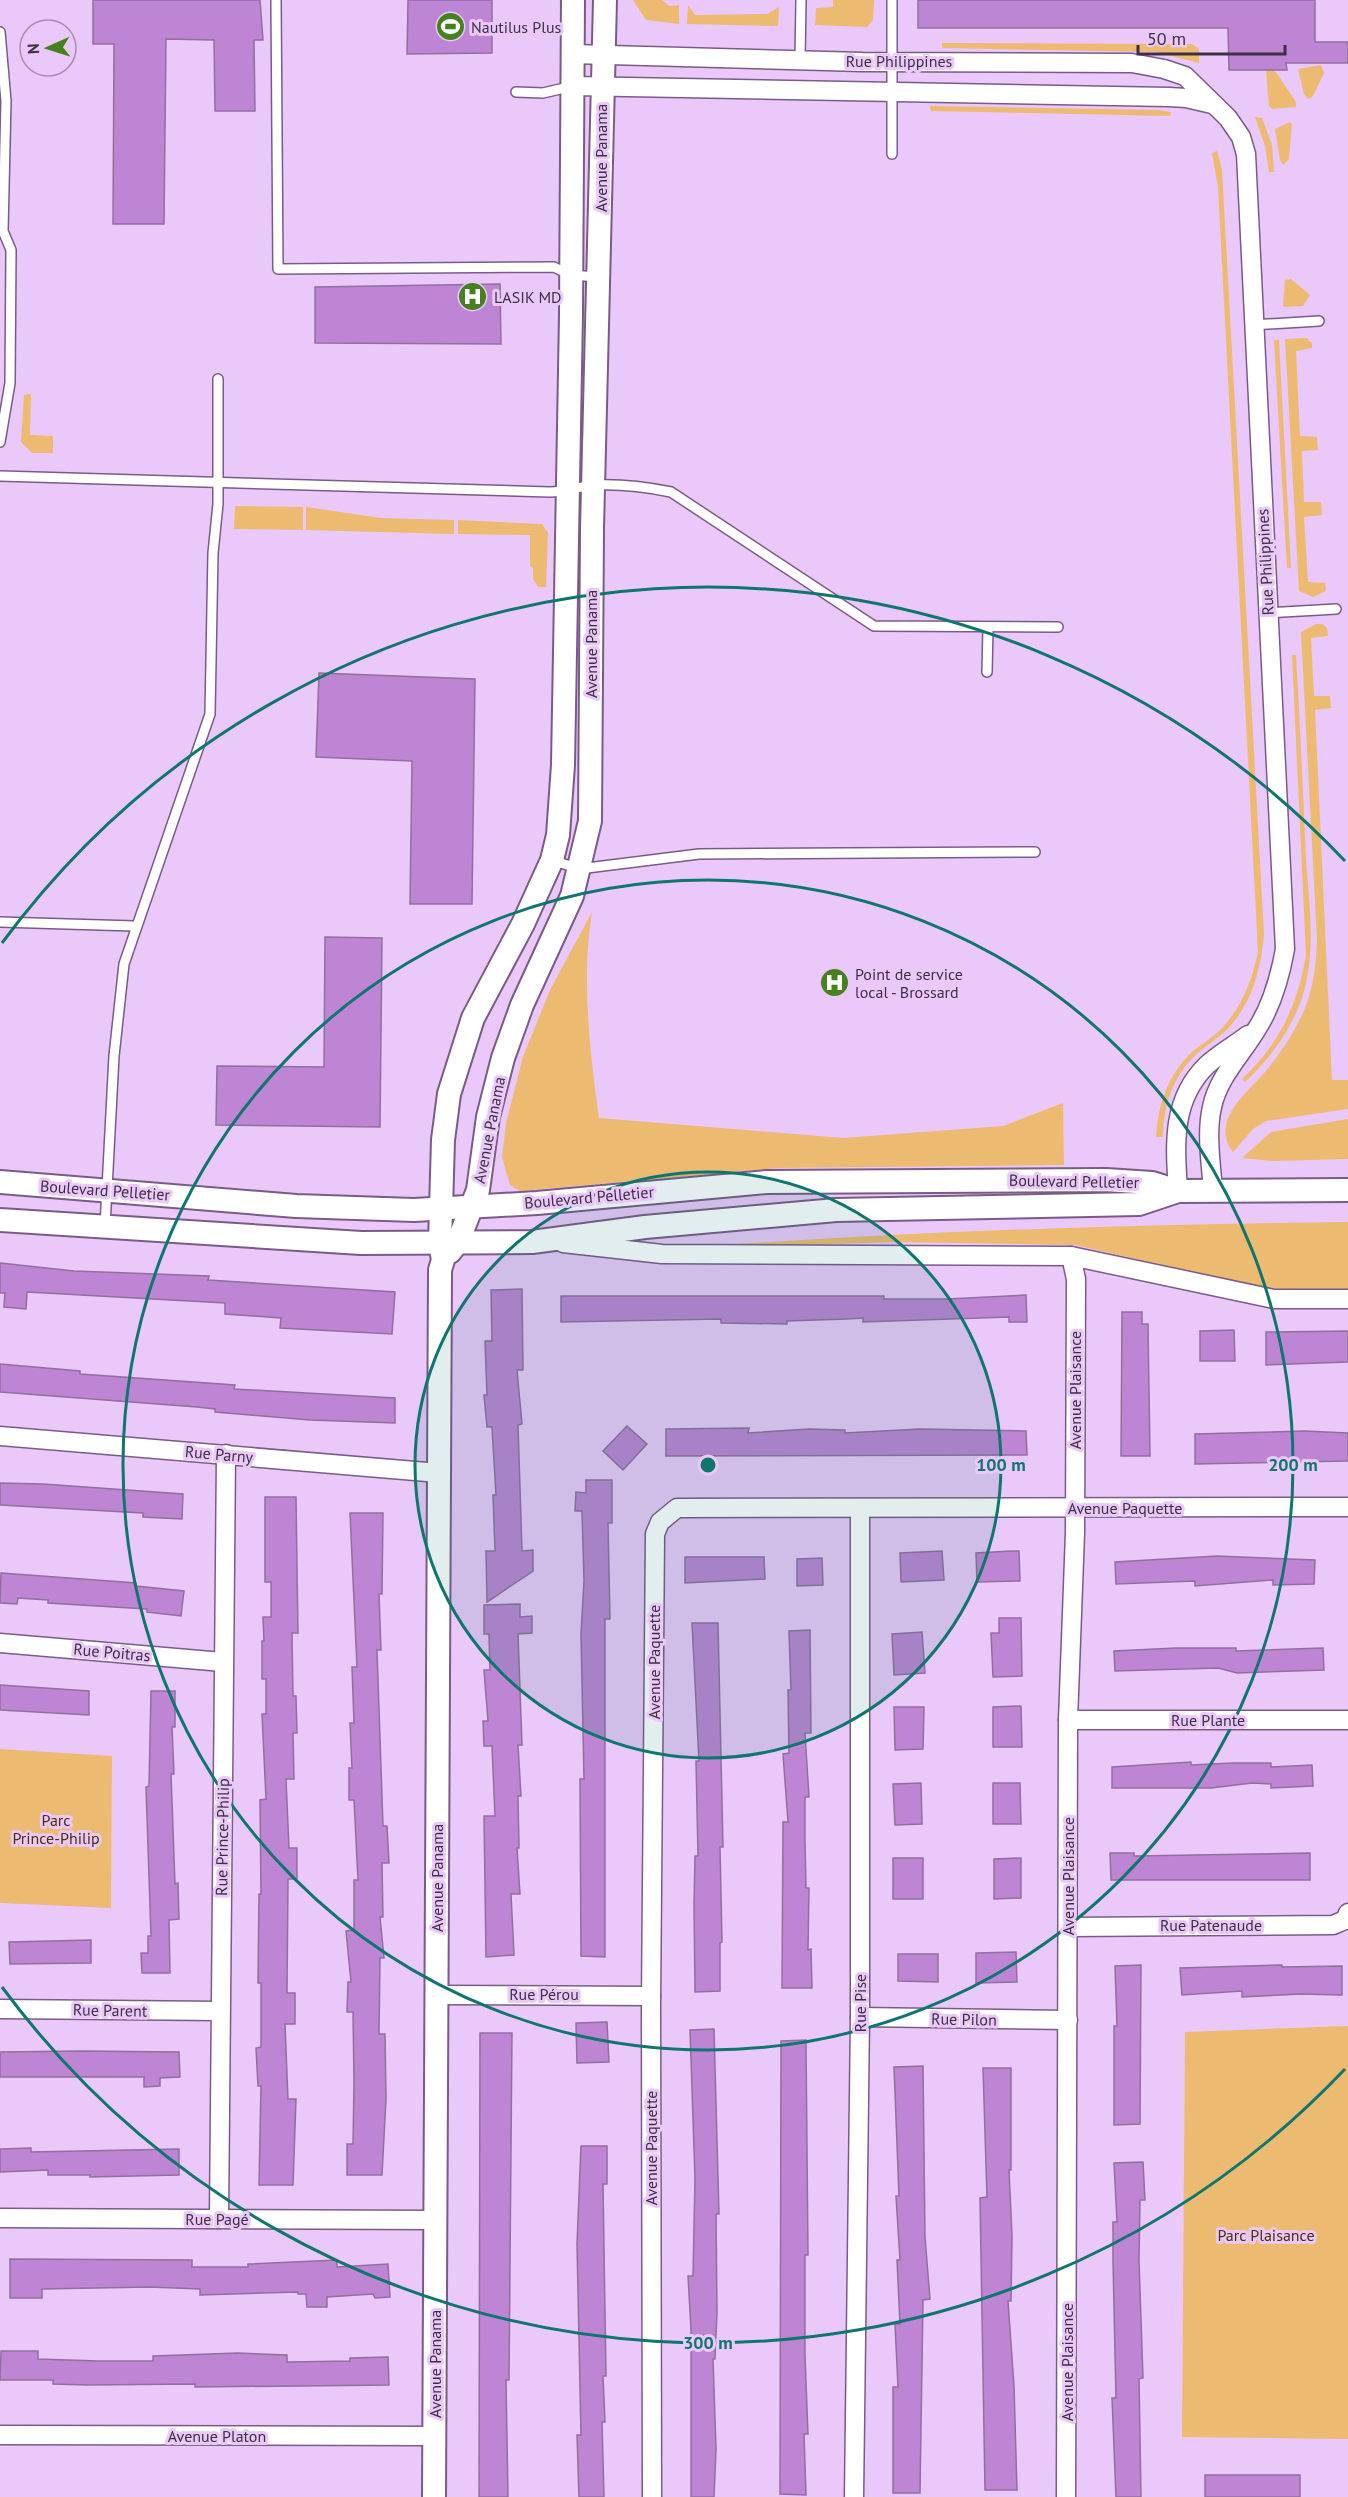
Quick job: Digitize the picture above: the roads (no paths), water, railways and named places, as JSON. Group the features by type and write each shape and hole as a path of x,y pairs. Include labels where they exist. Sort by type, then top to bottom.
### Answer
{"street":[{"name":"Avenue Panama","path":"447,1248 441,1209 446,1110 464,1041 472,1018 523,924 552,860 558,835 563,765 573,0"},
{"name":"Avenue Panama","path":"434,2497 440,1270 447,1248 471,1208 478,1190 488,1117 503,1058 522,1005 572,896 590,821 594,485 605,0"},
{"name":"Rue Philippines","path":"573,54 800,60 1132,63 1185,76 1228,118 1242,137 1246,154 1252,325 1285,949 1279,979 1259,1026 1218,1087 1212,1106 1210,1123 1213,1190"},
{"name":"Rue Philippines","path":"573,86 1169,97 1212,104"},
{"path":"1178,1191 1176,1129 1184,1096 1208,1064 1259,1026"},
{"name":"Boulevard Pelletier","path":"0,1182 296,1206 441,1209 766,1182 1106,1180 1152,1183 1178,1191"},
{"name":"Boulevard Pelletier","path":"0,1220 447,1248 532,1242 645,1227 836,1210 1140,1204 1178,1191 1348,1190"},
{"name":"Boulevard Pelletier","path":"532,1242 662,1254 1071,1256 1274,1299 1348,1299"},
{"name":"Avenue Plaisance","path":"1066,2497 1068,1720 1075,1509 1076,1279 1071,1256"},
{"name":"Rue Parny","path":"0,1436 439,1473"},
{"name":"Rue Prince-Philip","path":"219,2219 226,1454"},
{"name":"Avenue Paquette","path":"652,2497 651,1996 655,1534 657,1528 668,1514 677,1508 860,1510 1348,1507"},
{"name":"Rue Pise","path":"854,2497 860,2017 860,1510"},
{"name":"Rue Poitras","path":"0,1643 223,1662"},
{"name":"Rue Plante","path":"1068,1720 1348,1720"},
{"name":"Rue Patenaude","path":"1068,1927 1333,1925 1345,1920 1348,1913"},
{"name":"Rue Pérou","path":"436,1995 651,1996"},
{"name":"Rue Parent","path":"0,2009 220,2011"},
{"name":"Rue Pilon","path":"860,2017 1068,2020"},
{"name":"Rue Pagé","path":"0,2218 434,2220"},
{"name":"Avenue Platon","path":"0,2435 435,2436"}],"lane":[{"path":"276,0 278,269 554,267 570,275 600,277"},
{"path":"800,60 801,0"},
{"path":"892,0 892,154"},
{"path":"0,32 6,101 2,231 11,250 10,383 0,442"},
{"path":"516,92 543,93 573,86"},
{"path":"1252,325 1319,321"},
{"path":"105,1226 114,1056 123,964 134,926 210,714 213,553 218,480 218,378"},
{"path":"0,476 218,480 566,492 594,485 644,486 671,492 874,626 1058,627"},
{"path":"1268,613 1336,609"},
{"path":"987,672 988,628"},
{"path":"552,860 579,869 699,854 1035,852"},
{"path":"0,922 134,926"}],"place":[{"name":"Nautilus Plus","path":"450,27"},
{"name":"LASIK MD","path":"473,297"},
{"name":"Point de service local - Brossard","path":"834,983"}],"park label":[{"name":"Parc Prince-Philip","path":"56,1829"},
{"name":"Parc Plaisance","path":"1266,2235"}]}
